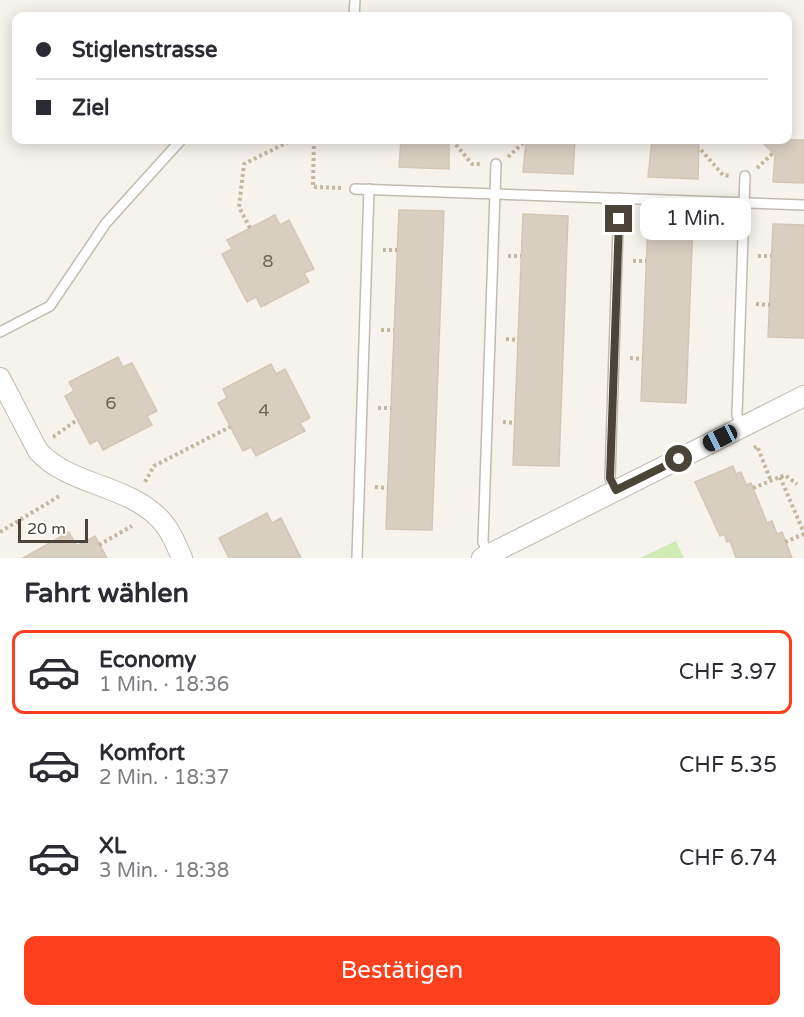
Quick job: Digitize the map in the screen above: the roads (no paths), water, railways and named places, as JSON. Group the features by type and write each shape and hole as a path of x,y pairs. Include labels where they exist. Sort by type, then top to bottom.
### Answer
{"street":[{"path":"0,378 38,451 62,470 134,501 159,518 182,558"},
{"path":"485,556 804,396"}],"lane":[{"path":"0,332 50,306 106,223 177,144"},
{"path":"485,556 483,542 496,164"},
{"path":"741,427 737,415 745,176"},
{"path":"355,189 804,205"},
{"path":"357,558 369,189"},
{"path":"616,490 610,478 620,198"}]}
